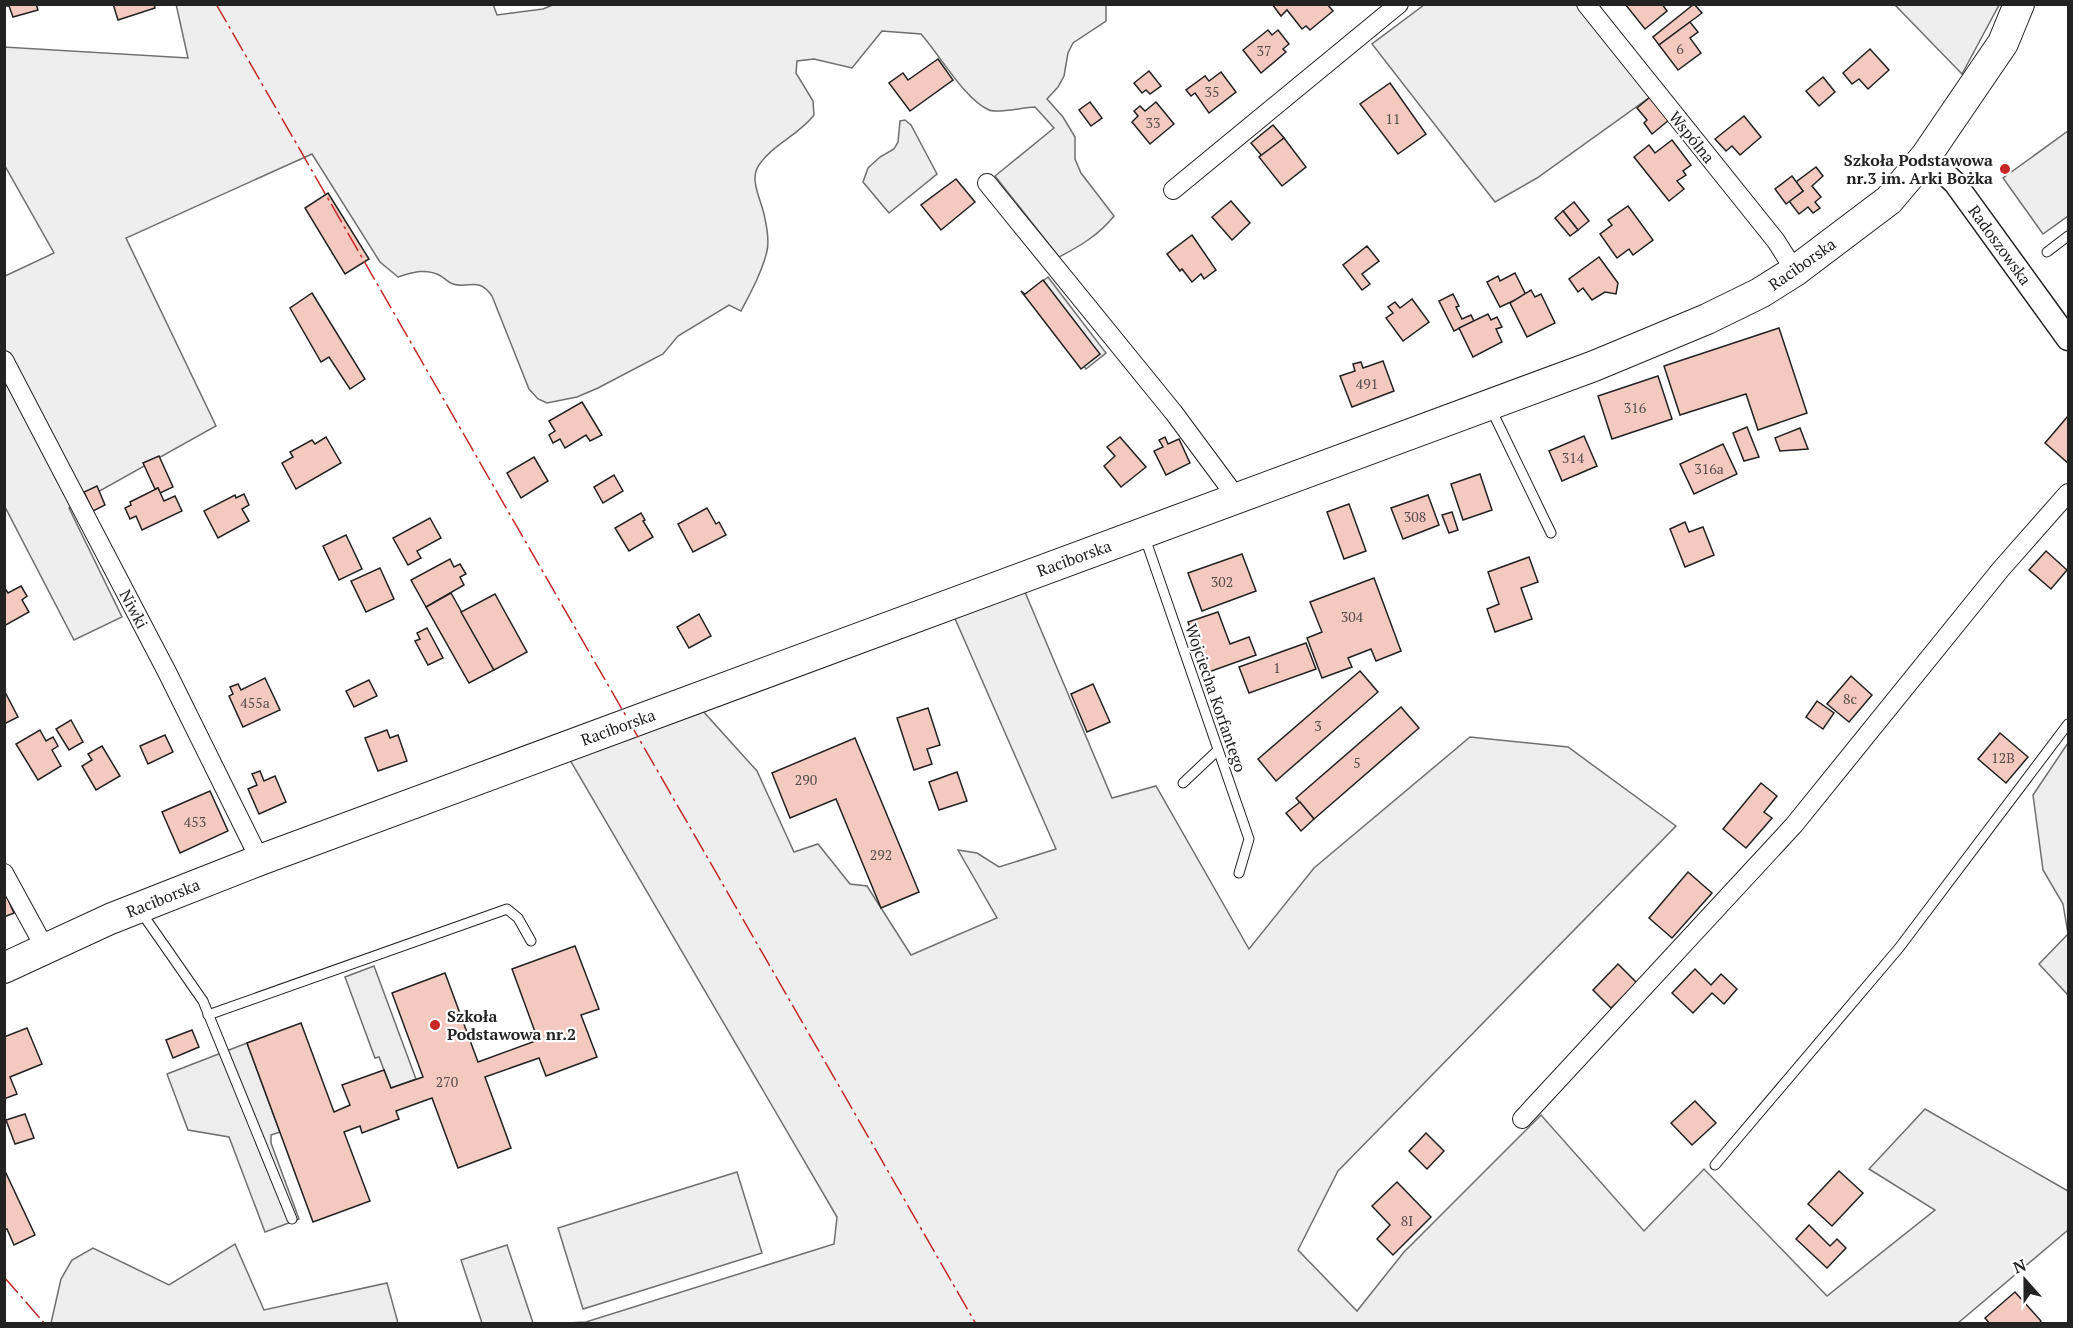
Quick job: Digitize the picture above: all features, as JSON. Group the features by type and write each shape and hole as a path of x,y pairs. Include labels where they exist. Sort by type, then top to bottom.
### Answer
{"main road":[{"name":"Raciborska","path":"4,968 137,908 260,860 1594,366 1707,319 1760,293 1795,271 1889,200 1926,156 2003,43 2019,4"}],"street":[{"path":"1173,190 1399,4"},
{"name":"Wspólna","path":"1586,4 1776,241 1795,271"},
{"name":"Radoszowska","path":"1926,156 1955,183 2068,339"},
{"path":"987,183 1174,413 1237,498"},
{"name":"Niwki","path":"4,360 167,672 260,860"},
{"path":"1522,1119 1794,825 2001,569 2068,493"},
{"path":"4,873 45,948"}],"lane":[{"path":"2047,252 2068,236"},
{"path":"1488,405 1551,533"},
{"name":"Wojciecha Korfantego","path":"1144,532 1249,839 1239,873"},
{"path":"1716,1165 1899,948 2068,724"},
{"path":"1184,783 1218,750"},
{"path":"137,908 203,1001 292,1219"},
{"path":"208,1015 507,909 518,918 531,941"}],"shaded area":[{"path":"176,4 493,4 497,15 543,9 555,4 1106,5 1106,21 1073,43 1068,53 1064,76 1047,99 1063,117 1075,137 1075,159 1081,173 1114,216 1089,240 1059,257 995,176 1054,128 1035,107 993,111 980,105 962,87 921,34 882,31 852,68 814,59 797,61 796,73 813,101 814,115 771,151 756,171 757,192 766,223 768,247 759,274 741,311 729,305 678,336 663,354 577,397 547,403 538,399 529,389 492,296 487,290 473,284 453,284 441,276 425,271 398,277 380,262 312,154 126,238 216,426 69,508 122,617 74,640 5,507 5,276 54,253 5,166 4,47 188,58"},
{"path":"1424,5 1578,5 1650,97 1537,178 1495,202 1372,44"},
{"path":"1895,5 1999,5 1962,74"},
{"path":"905,120 911,125 937,174 889,213 863,182 868,168 880,157 894,149 898,142 900,121"},
{"path":"2068,131 2068,216 2043,234 2003,178"},
{"path":"1048,277 1106,353 1086,369 1028,293"},
{"path":"1019,578 1112,798 1156,786 1249,949 1314,868 1470,737 1568,747 1676,826 1338,1171 1298,1250 1357,1311 1404,1252 1541,1115 1644,1231 1704,1169 1827,1296 1935,1210 1869,1169 1925,1109 2068,1191 2068,1230 1958,1323 566,1323 586,1322 834,1244 837,1217 563,748 692,699 757,771 794,852 818,844 850,884 867,886 911,955 997,918 958,850 977,853 999,867 1056,849 949,605"},
{"path":"2068,743 2068,934 2063,904 2043,870 2033,795"},
{"path":"2068,934 2068,995 2039,964"},
{"path":"374,966 416,1079 391,1088 379,1057 375,1058 345,977"},
{"path":"247,1043 280,1132 271,1135 271,1143 299,1219 265,1232 229,1137 188,1130 167,1074"},
{"path":"737,1172 762,1253 583,1309 558,1228"},
{"path":"235,1244 264,1310 387,1283 398,1323 51,1323 61,1279 72,1260 93,1248 169,1285"},
{"path":"507,1245 533,1323 482,1323 461,1260"}],"building":[{"path":"6,4 36,4 38,10 13,17"},
{"path":"113,4 154,4 155,8 118,20"},
{"path":"1272,4 1327,4 1333,11 1310,30 1306,26 1302,29 1287,10 1281,16"},
{"path":"1625,4 1662,4 1667,11 1645,29"},
{"path":"1694,4 1702,13 1659,45 1653,37"},
{"path":"1690,22 1698,32 1690,38 1701,53 1678,70 1659,45"},
{"path":"1268,30 1272,35 1278,30 1289,44 1283,49 1286,52 1261,73 1243,50"},
{"path":"1870,49 1889,70 1868,89 1859,79 1852,84 1843,73"},
{"path":"938,59 953,80 910,111 889,83 903,73 908,80"},
{"path":"1149,71 1161,86 1150,94 1146,90 1142,93 1134,83"},
{"path":"1221,72 1236,92 1209,113 1195,93 1191,96 1186,90 1205,76 1209,81"},
{"path":"1823,77 1835,92 1819,106 1806,91"},
{"path":"1390,83 1426,134 1398,154 1360,104"},
{"path":"1650,97 1669,120 1652,134 1644,123 1647,120 1637,108"},
{"path":"1090,102 1102,118 1091,126 1079,110"},
{"path":"1156,102 1174,124 1150,144 1132,122 1138,116 1134,111 1140,106 1145,111"},
{"path":"1744,116 1761,137 1740,155 1732,146 1726,151 1715,139"},
{"path":"1273,125 1284,138 1262,156 1251,143"},
{"path":"1284,138 1306,167 1282,186 1259,157"},
{"path":"1672,140 1691,165 1683,171 1686,175 1677,181 1684,189 1669,201 1634,157 1649,145 1655,153"},
{"path":"1816,167 1823,176 1812,186 1821,197 1815,202 1820,208 1813,213 1808,207 1799,214 1789,201 1803,191 1796,182"},
{"path":"1792,176 1803,191 1786,204 1775,189"},
{"path":"956,179 975,202 941,230 921,205"},
{"path":"328,193 369,259 345,274 305,208"},
{"path":"1231,201 1250,223 1232,240 1212,217"},
{"path":"1574,202 1589,221 1578,230 1563,211"},
{"path":"1628,206 1653,240 1633,255 1629,249 1617,258 1600,234 1612,225 1608,220"},
{"path":"1563,211 1578,230 1570,236 1555,218"},
{"path":"1192,235 1216,270 1204,279 1201,274 1192,282 1167,254"},
{"path":"1367,246 1379,261 1362,274 1370,284 1362,290 1343,265"},
{"path":"1599,257 1618,283 1616,294 1605,292 1592,300 1583,288 1578,292 1569,279"},
{"path":"1515,273 1526,295 1500,307 1487,282 1498,276 1500,281"},
{"path":"1043,280 1100,354 1081,369 1021,291 1025,294"},
{"path":"1531,290 1535,297 1541,294 1555,323 1527,337 1510,303"},
{"path":"312,293 365,379 350,389 329,357 321,362 290,308"},
{"path":"1453,294 1462,319 1471,315 1474,321 1454,331 1439,301"},
{"path":"1412,299 1429,322 1403,341 1386,318 1393,313 1388,307 1395,302 1400,308"},
{"path":"1488,314 1491,320 1497,317 1502,327 1496,329 1502,342 1473,357 1459,328"},
{"path":"1779,328 1807,413 1758,430 1746,394 1680,415 1664,366"},
{"path":"1383,361 1394,391 1352,407 1340,376 1355,371 1353,364 1361,362 1363,368"},
{"path":"1658,376 1672,419 1612,439 1598,396"},
{"path":"582,402 602,435 590,441 586,435 565,448 560,439 553,443 549,435 555,431 549,421"},
{"path":"2068,416 2068,463 2045,443"},
{"path":"1747,427 1759,457 1744,461 1733,433"},
{"path":"1800,428 1808,449 1780,451 1775,438"},
{"path":"1584,436 1597,466 1562,481 1549,451"},
{"path":"326,437 341,463 296,489 282,463 293,457 290,452 312,440 315,444"},
{"path":"1120,437 1146,467 1121,487 1104,466 1115,456 1107,447"},
{"path":"1165,437 1168,444 1179,439 1190,463 1166,475 1154,451 1163,447 1159,440"},
{"path":"1723,444 1737,474 1694,494 1680,464"},
{"path":"159,456 173,487 160,493 158,488 155,489 143,463"},
{"path":"534,457 548,481 521,498 507,473"},
{"path":"1480,474 1492,510 1463,520 1451,484"},
{"path":"614,475 623,491 603,503 594,487"},
{"path":"97,486 105,505 93,511 84,492"},
{"path":"158,488 164,501 175,496 182,511 142,530 136,516 130,519 125,508 131,505 130,502"},
{"path":"244,494 249,505 242,509 249,521 218,538 204,511 235,495 236,498"},
{"path":"1428,495 1439,525 1403,539 1391,508"},
{"path":"1349,504 1366,551 1344,559 1327,512"},
{"path":"707,508 716,524 719,522 726,535 693,552 678,524"},
{"path":"1452,512 1458,530 1449,533 1442,515"},
{"path":"641,513 653,537 629,551 615,528"},
{"path":"430,518 441,538 417,551 421,558 408,565 393,538"},
{"path":"1685,522 1689,532 1703,527 1714,555 1685,567 1670,529"},
{"path":"346,535 362,569 339,580 323,546"},
{"path":"2046,551 2067,570 2051,589 2029,570"},
{"path":"1242,554 1256,591 1202,611 1188,573"},
{"path":"1529,557 1538,582 1521,588 1532,619 1495,632 1487,609 1499,604 1488,572"},
{"path":"450,559 454,567 460,564 466,574 460,577 464,585 426,607 411,580"},
{"path":"380,568 394,599 366,612 351,581"},
{"path":"1374,578 1401,651 1376,661 1371,649 1348,658 1352,667 1322,678 1307,638 1322,632 1310,602"},
{"path":"21,586 27,596 22,600 29,612 4,626 4,587 8,593"},
{"path":"451,593 494,670 469,683 426,607"},
{"path":"495,594 527,652 494,670 461,612"},
{"path":"1218,612 1230,644 1249,637 1256,655 1206,673 1188,622"},
{"path":"699,614 711,636 689,648 677,627"},
{"path":"427,628 443,658 428,665 415,641 420,639 417,633"},
{"path":"1306,643 1316,669 1249,693 1239,667"},
{"path":"1360,671 1378,692 1276,781 1258,759"},
{"path":"1851,676 1872,695 1849,722 1827,704"},
{"path":"265,678 280,710 243,727 229,696 233,694 230,687 238,684 241,690"},
{"path":"369,680 377,696 354,707 346,691"},
{"path":"1093,684 1110,722 1087,732 1071,694"},
{"path":"4,693 18,717 4,724"},
{"path":"1817,701 1834,713 1823,729 1806,717"},
{"path":"1401,707 1419,728 1314,819 1296,798"},
{"path":"928,708 940,745 927,749 932,764 914,770 897,718"},
{"path":"71,720 83,742 69,750 56,729"},
{"path":"40,730 46,741 53,737 58,746 52,750 61,766 38,780 16,744"},
{"path":"387,730 390,738 398,735 407,761 378,771 365,738"},
{"path":"2000,733 2028,757 2006,783 1978,759"},
{"path":"165,735 173,752 148,764 140,746"},
{"path":"855,738 919,892 881,908 836,799 790,818 772,773"},
{"path":"102,746 120,776 96,790 82,766 92,760 88,754"},
{"path":"260,771 264,781 275,776 286,802 259,814 248,789 257,785 252,774"},
{"path":"957,772 967,801 939,810 929,782"},
{"path":"1761,783 1777,796 1764,812 1772,818 1746,848 1723,829"},
{"path":"210,791 228,831 180,853 162,812"},
{"path":"1300,802 1314,819 1301,831 1286,813"},
{"path":"1688,872 1712,893 1672,938 1649,918"},
{"path":"4,891 14,913 4,917"},
{"name":"Szkoła Podstawowa nr.2","path":"575,946 599,1009 581,1015 597,1057 546,1076 539,1058 485,1077 511,1148 458,1168 432,1098 396,1111 399,1119 362,1133 360,1126 344,1132 370,1201 313,1222 247,1043 301,1023 334,1112 350,1105 342,1085 384,1070 391,1088 423,1077 392,993 445,973 478,1062 538,1040 512,969"},
{"path":"1618,964 1637,983 1611,1008 1593,990"},
{"path":"1695,969 1711,985 1721,974 1737,989 1724,1004 1712,993 1693,1013 1672,993"},
{"path":"27,1028 42,1064 10,1077 17,1094 4,1099 4,1037"},
{"path":"192,1030 199,1047 173,1058 166,1040"},
{"path":"1695,1101 1716,1123 1692,1145 1671,1123"},
{"path":"25,1114 34,1138 15,1144 6,1120"},
{"path":"1426,1133 1444,1151 1427,1169 1409,1151"},
{"path":"4,1169 35,1235 14,1245 7,1229 4,1230"},
{"path":"1839,1171 1863,1193 1832,1226 1808,1204"},
{"path":"1397,1182 1431,1217 1393,1255 1377,1239 1390,1225 1372,1206"},
{"path":"1809,1225 1830,1246 1837,1239 1846,1248 1827,1268 1796,1239"},
{"path":"2015,1292 2041,1321 2039,1324 1990,1324 1985,1318"}],"power":[{"path":"216,4 976,1324"},
{"path":"4,1277 45,1324"}],"place":[{"name":"Szkoła Podstawowa nr.3 im. Arki Bożka","path":"2005,169"},
{"name":"Szkoła Podstawowa nr.2","path":"435,1025"}]}
